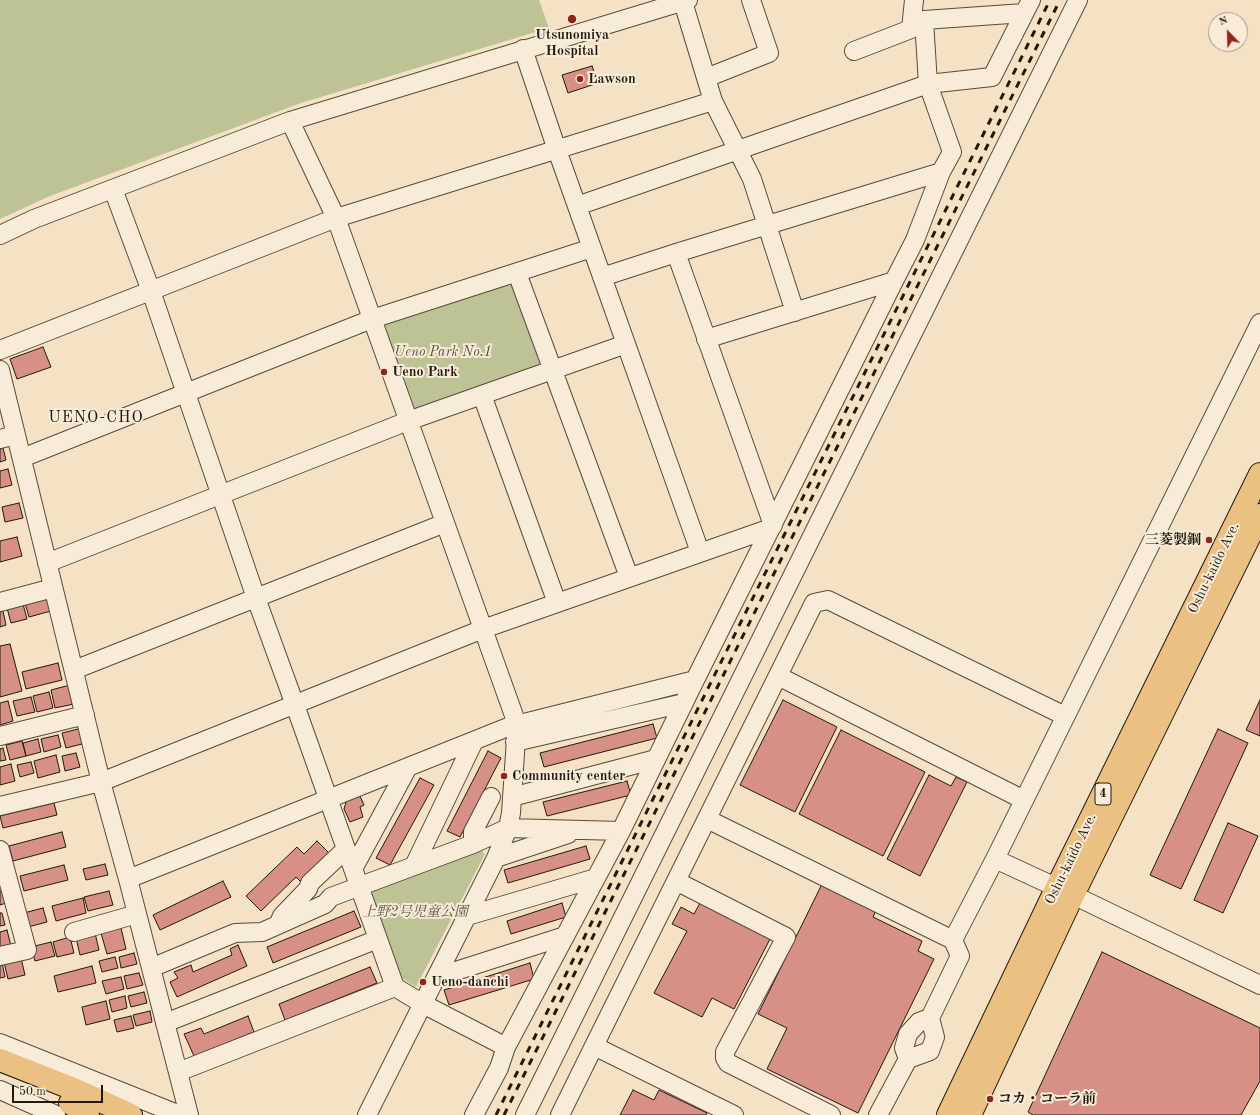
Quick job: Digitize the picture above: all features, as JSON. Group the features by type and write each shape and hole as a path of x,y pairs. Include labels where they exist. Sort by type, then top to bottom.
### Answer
{"highway":[{"name":"Oshu-kaido Ave.","path":"970,1115 1065,891 1260,474"},
{"name":"Oshu-kaido Ave.","path":"948,1115 1260,515"},
{"path":"0,1060 76,1090 131,1115"},
{"path":"0,1074 63,1109 88,1115"},
{"path":"63,1109 95,1115"}],"street":[{"path":"706,78 769,53 751,0"},
{"path":"854,51 911,29 914,0"},
{"path":"525,1115 1078,0"},
{"path":"0,235 34,219 290,121 523,49 686,1 713,101 752,179 795,312"},
{"path":"577,206 928,84 992,77 1028,7"},
{"path":"474,1115 499,1068 506,1047 621,831 915,240 941,172 952,152 928,84 924,20 1028,7"},
{"path":"523,49 557,150 700,552"},
{"path":"0,350 336,218 713,101"},
{"path":"290,121 336,218 483,629 516,733 511,813 508,828 496,858 367,1115"},
{"path":"602,277 941,172"},
{"path":"113,189 151,291 256,598 395,987 423,1004 506,1047"},
{"path":"22,458 372,319 592,248"},
{"path":"676,253 773,525"},
{"path":"517,273 629,578"},
{"path":"706,339 894,281"},
{"path":"953,940 995,859 1260,323"},
{"path":"47,563 408,421 626,344"},
{"path":"1,375 8,437 22,458 101,782 128,879 189,1115"},
{"path":"482,395 557,603"},
{"path":"74,670 445,523"},
{"path":"0,806 101,782 483,629 771,528 773,525"},
{"path":"0,602 54,588"},
{"path":"560,1115 814,603 828,600 1065,716"},
{"path":"778,676 1024,800"},
{"path":"516,733 695,680"},
{"path":"128,879 474,740 684,703"},
{"path":"0,736 85,715"},
{"path":"414,866 474,740"},
{"path":"512,797 656,759"},
{"path":"353,869 408,767"},
{"path":"473,844 473,832 491,797"},
{"path":"707,819 953,940 960,956 930,1018 935,1037 930,1051 908,1059 878,1115"},
{"path":"151,968 235,933 262,932 325,904 331,896 473,844 508,828 621,831"},
{"path":"496,858 580,830"},
{"path":"279,924 282,916 308,890 310,883 346,849"},
{"path":"0,850 27,950 0,956"},
{"path":"995,859 1260,985"},
{"path":"467,916 596,878"},
{"path":"676,881 786,937 725,1052 725,1058 728,1064 831,1115"},
{"path":"74,932 137,914"},
{"path":"437,977 565,936"},
{"path":"165,1023 378,939"},
{"path":"178,1072 395,987"},
{"path":"908,1059 904,1048 908,1034 919,1022 930,1018"},
{"path":"0,1043 180,1115"},
{"path":"594,1046 734,1115"},
{"path":"0,1090 63,1109"}],"green space":[{"path":"0,0 539,0 549,28 301,103 50,196 0,219"},
{"name":"Ueno Park No.1","path":"507,282 515,287 544,361 540,369 420,411 412,407 382,327 388,319"},
{"name":"上野2号児童公園","path":"479,848 485,854 416,987 400,977 371,892"}],"building":[{"name":"Lawson","path":"592,66 598,83 568,93 562,75"},
{"path":"43,347 51,367 17,379 10,359"},
{"path":"3,448 6,460 0,462 0,449"},
{"path":"8,469 12,485 0,488 0,471"},
{"path":"19,503 23,518 5,522 2,507"},
{"path":"17,537 22,556 0,562 0,541"},
{"path":"47,595 51,611 29,617 24,600"},
{"path":"23,604 27,619 11,623 7,608"},
{"path":"0,611 3,611 6,625 0,627"},
{"path":"10,644 22,691 0,697 0,646"},
{"path":"58,663 62,680 26,689 22,672"},
{"path":"70,685 74,704 55,708 51,690"},
{"path":"49,692 53,708 37,712 33,696"},
{"path":"31,697 35,712 17,716 13,701"},
{"path":"783,700 837,727 795,812 740,785"},
{"path":"1260,700 1260,736 1246,730"},
{"path":"8,701 13,721 0,725 0,703"},
{"path":"653,724 657,738 544,767 540,753"},
{"path":"82,728 86,743 66,748 62,733"},
{"path":"1218,729 1248,743 1181,889 1150,875"},
{"path":"841,730 925,772 883,856 799,814"},
{"path":"58,735 61,747 44,752 41,739"},
{"path":"38,739 41,752 26,756 23,743"},
{"path":"22,741 26,756 10,760 6,745"},
{"path":"3,748 6,760 0,761 0,749"},
{"path":"488,751 501,758 460,837 447,831"},
{"path":"76,753 80,767 65,771 62,756"},
{"path":"56,755 60,772 38,778 34,761"},
{"path":"31,762 34,773 20,777 17,765"},
{"path":"11,764 15,781 0,785 0,767"},
{"path":"929,775 951,786 956,777 967,782 920,876 887,859"},
{"path":"420,778 434,785 390,865 376,858"},
{"path":"627,781 631,795 547,816 543,802"},
{"path":"359,794 364,805 360,807 363,817 350,822 344,809 347,799"},
{"path":"54,803 57,815 3,828 0,816"},
{"path":"1228,823 1258,836 1223,913 1194,900"},
{"path":"62,832 66,847 13,861 9,846"},
{"path":"317,841 329,853 300,881 296,877 261,911 246,896 297,847 304,854"},
{"path":"586,846 590,859 508,883 504,870"},
{"path":"105,864 108,875 86,880 83,869"},
{"path":"64,865 68,880 24,891 20,876"},
{"path":"223,881 231,897 160,930 153,915"},
{"path":"823,882 877,908 873,917 922,941 918,951 934,959 858,1113 767,1069 787,1028 758,1014"},
{"path":"0,891 3,891 6,903 0,905"},
{"path":"109,891 113,905 88,911 84,897"},
{"path":"83,898 86,913 56,921 52,906"},
{"path":"562,903 566,917 511,934 507,921"},
{"path":"700,903 770,939 734,1009 712,998 702,1017 654,993 687,931 672,924 681,907 694,914"},
{"path":"43,908 47,922 28,927 24,913"},
{"path":"354,911 361,927 273,963 267,947"},
{"path":"0,913 2,913 5,925 0,926"},
{"path":"121,928 126,949 107,954 101,933"},
{"path":"7,930 11,946 0,948 0,932"},
{"path":"95,933 99,950 80,955 76,938"},
{"path":"70,937 74,953 57,957 53,942"},
{"path":"51,942 55,956 35,961 31,947"},
{"path":"238,945 247,966 177,997 170,982 178,978 174,972 191,965 193,972 232,955 230,949"},
{"path":"1102,952 1260,1028 1260,1081 1241,1115 1033,1115 1028,1112"},
{"path":"134,953 137,964 121,968 119,957"},
{"path":"115,957 118,968 102,972 99,961"},
{"path":"21,958 25,975 8,979 4,962"},
{"path":"2,962 5,977 0,978 0,963"},
{"path":"530,963 534,979 449,1005 444,990"},
{"path":"92,966 96,983 58,992 54,976"},
{"path":"370,967 377,983 285,1020 279,1004"},
{"path":"139,973 143,985 127,989 124,976"},
{"path":"121,977 124,989 106,994 102,981"},
{"path":"144,992 147,1003 131,1007 128,996"},
{"path":"125,996 127,1008 112,1012 109,1000"},
{"path":"106,1001 110,1019 86,1025 82,1007"},
{"path":"150,1011 152,1022 136,1026 133,1015"},
{"path":"131,1016 134,1028 117,1032 114,1020"},
{"path":"248,1016 254,1032 194,1056 184,1034 201,1028 204,1034"},
{"path":"633,1090 654,1100 659,1090 707,1113 706,1115 620,1115"}],"railway":[{"path":"496,1115 1050,0"},
{"path":"504,1115 1060,0"}],"place":[{"name":"Utsunomiya Hospital","path":"572,19"},
{"name":"Lawson","path":"580,79"},
{"name":"Ueno Park","path":"384,372"},
{"name":"三菱製鋼","path":"1209,540"},
{"name":"Community center","path":"504,776"},
{"name":"Ueno-danchi","path":"423,982"},
{"name":"コカ・コーラ前","path":"990,1099"}],"district":[{"name":"UENO-CHO","path":"96,418"}]}
